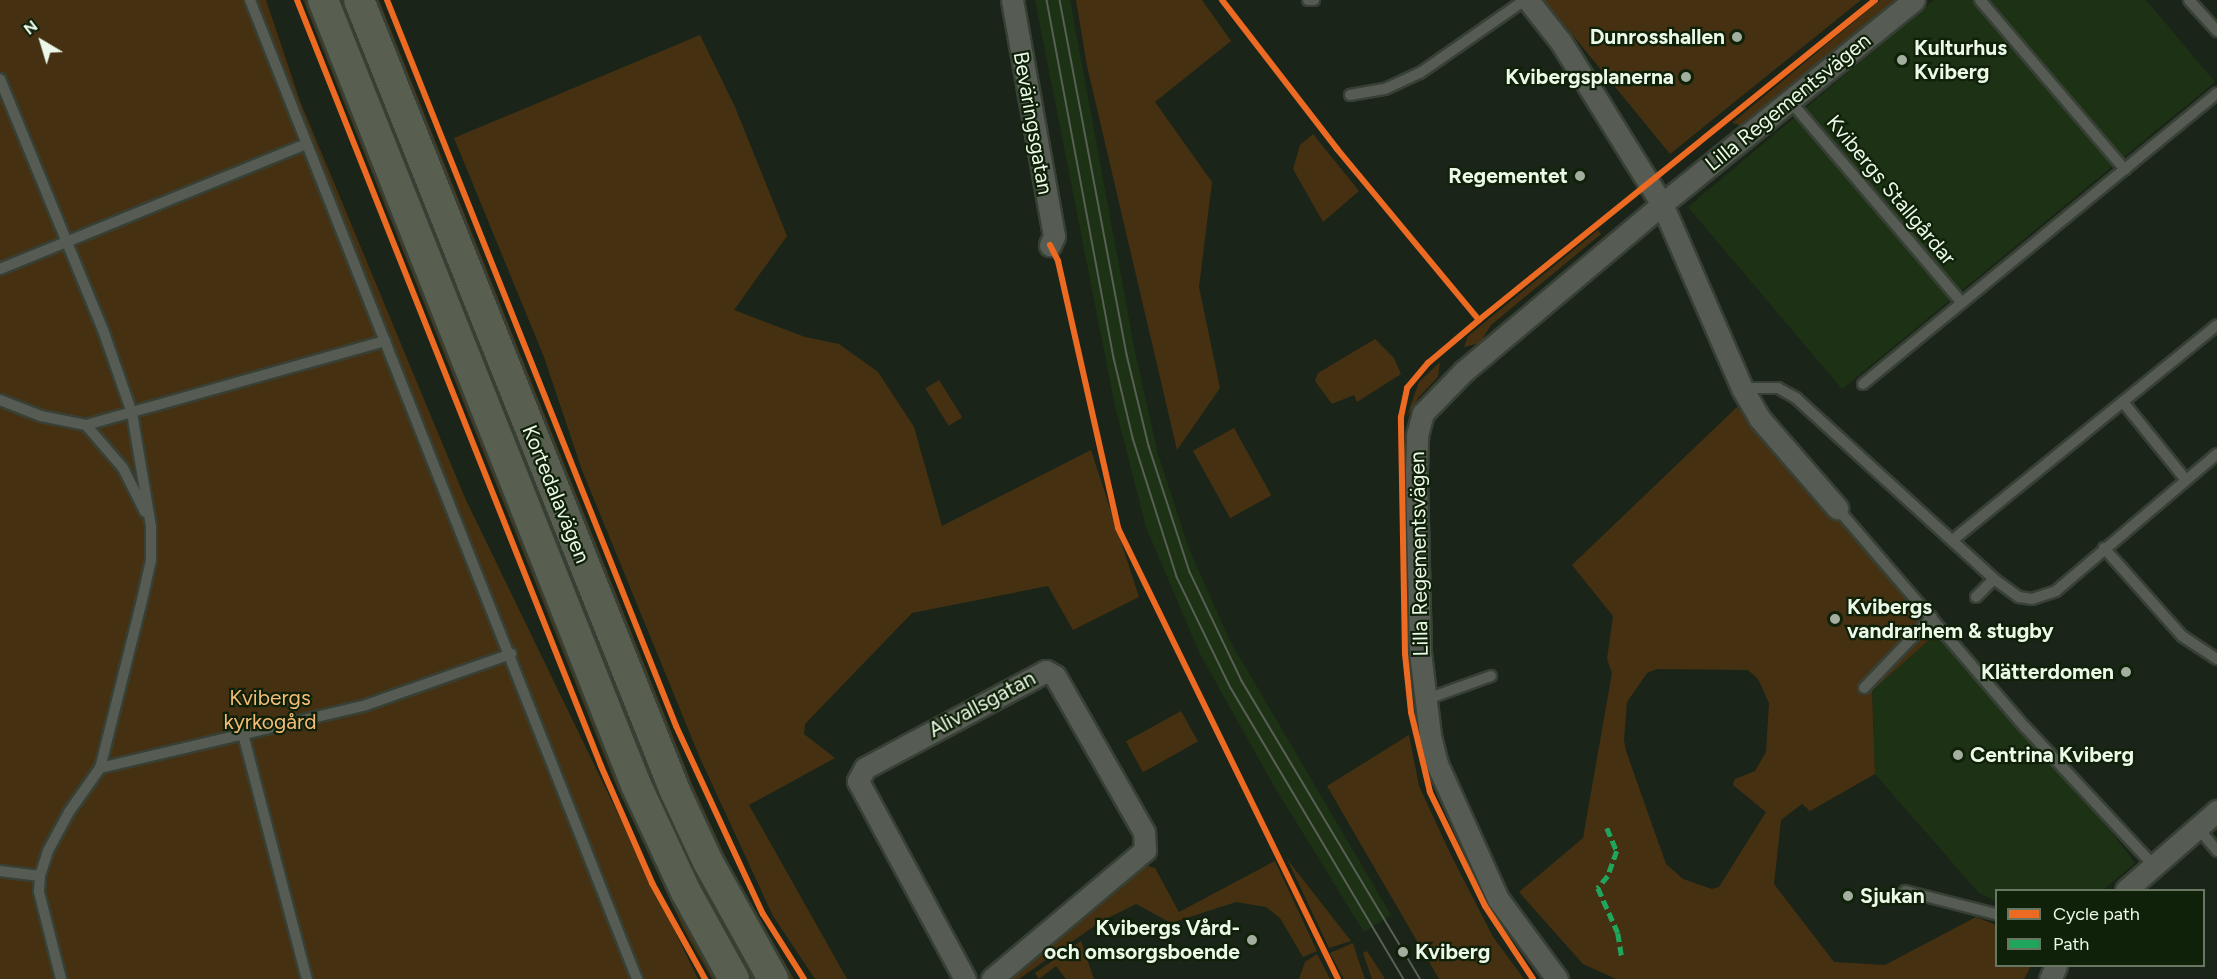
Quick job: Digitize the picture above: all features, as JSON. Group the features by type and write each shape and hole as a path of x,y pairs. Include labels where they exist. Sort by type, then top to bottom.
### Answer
{"main road":[{"name":"Kortedalavägen","path":"322,0 644,804 690,901 734,979"},
{"name":"Kortedalavägen","path":"359,0 675,791 727,899 773,979"}],"street":[{"name":"Beväringsgatan","path":"1012,0 1054,236 1050,245"},
{"path":"1526,0 1561,42 1662,204 1742,388 1760,419 1837,508"},
{"name":"Lilla Regementsvägen","path":"1557,979 1498,899 1437,764 1424,700 1416,471 1417,435 1423,413 1464,371 1662,204 1791,102 1914,0"},
{"name":"Alivallsgatan","path":"965,979 858,781 865,768 1046,671 1055,676 1144,832 1145,850 992,979"},
{"path":"2128,889 2217,811"}],"lane":[{"path":"250,0 511,654 637,979"},
{"path":"1308,0 1314,0"},
{"path":"1350,95 1384,89 1420,73 1526,0"},
{"path":"1980,0 2125,170"},
{"path":"2189,0 2217,31"},
{"path":"0,79 65,243 103,330 132,413 151,526 151,560 100,768 69,812 48,851 40,876 39,892 62,979"},
{"path":"1863,384 2217,93"},
{"name":"Kvibergs Stallgårdar","path":"1791,102 1961,302"},
{"path":"0,269 307,144"},
{"path":"1954,539 2217,325"},
{"path":"0,400 41,416 86,425 385,341"},
{"path":"1742,388 1778,388 1796,398 1954,539 1994,579 2019,597 2042,598 2056,591 2217,454"},
{"path":"2123,402 2186,480"},
{"path":"86,425 123,468 151,526"},
{"path":"1837,508 2025,727 2154,866"},
{"path":"2104,548 2182,636 2217,659"},
{"path":"1976,597 1994,579"},
{"path":"1863,688 1932,617"},
{"path":"100,768 366,705 511,654"},
{"path":"1424,700 1491,676"},
{"path":"243,734 307,979"},
{"path":"2198,828 2217,851"},
{"path":"0,871 40,876"},
{"path":"1905,891 1995,914"}],"shaded area":[{"path":"1035,0 1070,0 1135,352 1158,454 1189,549 1230,641 1391,915 1364,932 1271,781 1199,652 1146,527 1115,406"},
{"path":"1934,0 2146,0 2215,82 1842,389 1688,207"},
{"name":"Centrina Kviberg","path":"1938,632 2106,825 2135,863 2104,889 1995,889 1995,901 1979,893 1875,774 1872,691"}],"green space":[{"name":"Kvibergs kyrkogård","path":"0,0 266,0 300,101 465,498 698,979 0,979"},
{"path":"303,0 310,0 720,979 712,979 685,932 615,783"},
{"path":"336,0 347,0 759,979 748,979 664,818"},
{"path":"373,0 379,0 693,786 729,864 794,979 788,979 726,870 668,739"},
{"path":"1076,0 1202,0 1231,41 1155,102 1212,182 1199,287 1220,388 1177,450 1087,66"},
{"name":"Kvibergsplanerna","path":"1544,0 1861,0 1670,154"},
{"path":"1880,0 1897,0 1744,126 1732,123"},
{"path":"700,35 735,107 787,236 734,310 805,337 839,344 878,372 914,427 942,526 1091,450 1139,597 1073,630 1048,586 912,613 805,724 804,734 835,758 749,805 847,979 815,979 773,916 700,758 582,470 544,357 454,138"},
{"path":"1313,134 1359,191 1323,222 1293,169 1300,145"},
{"path":"1598,230 1601,234 1491,325 1480,343 1464,347 1468,336"},
{"path":"1375,339 1394,358 1401,374 1357,402 1354,395 1332,404 1315,381 1318,373"},
{"path":"1440,362 1438,377 1419,397 1406,418 1419,382"},
{"path":"939,380 962,417 949,426 925,388"},
{"name":"Kvibergs vandrarhem & stugby","path":"1737,407 1938,632 1872,691 1875,774 1810,811 1802,804 1781,820 1774,884 1834,962 1885,965 1976,917 1995,925 1995,967 2030,967 2024,979 1616,979 1583,964 1519,892 1583,838 1612,673 1607,659 1613,616 1572,565","holes":["1657,669 1748,670 1758,679 1769,703 1766,752 1755,771 1735,779 1733,785 1766,812 1719,887 1712,889 1683,879 1666,864 1626,751 1624,740 1627,702 1647,673"]},
{"path":"1234,428 1271,495 1230,518 1193,451"},
{"path":"1181,711 1198,742 1143,772 1126,742"},
{"path":"1409,735 1419,786 1450,853 1493,937 1524,979 1439,979 1327,786"},
{"path":"1286,857 1290,863 1351,941 1329,948"},
{"path":"1275,861 1317,951 1303,957 1280,918 1266,907 1236,902 1171,923 1136,904 1100,922 1019,979 1009,979 1145,865 1155,868 1179,912"},
{"path":"1081,941 1094,979 1066,979 1056,966 1039,979 1035,973"},
{"path":"1353,943 1365,979 1344,979 1330,953"},
{"path":"1367,951 1385,979 1372,979 1363,953"},
{"path":"1317,954 1330,979 1299,979 1305,962"}],"tram line":[{"path":"1047,0 1114,358 1133,438 1177,577 1231,688 1404,979"},
{"path":"1060,0 1127,355 1149,446 1190,572 1242,681 1420,979"}],"marked path":[{"path":"1607,828 1617,851 1608,876 1598,888 1618,933 1622,959"}],"cycle path":[{"path":"297,0 601,766 652,883 705,979"},
{"path":"387,0 676,726 763,914 804,979"},
{"path":"1222,0 1337,149 1479,320"},
{"path":"1533,979 1485,906 1430,792 1411,712 1405,654 1401,417 1407,388 1428,363 1479,320 1875,0"},
{"path":"1050,245 1058,261 1118,528 1338,979"}],"place":[{"name":"Dunrosshallen","path":"1737,37"},
{"name":"Kulturhus Kviberg","path":"1902,60"},
{"name":"Kvibergsplanerna","path":"1686,77"},
{"name":"Regementet","path":"1580,176"},
{"name":"Kvibergs vandrarhem & stugby","path":"1835,619"},
{"name":"Klätterdomen","path":"2126,672"},
{"name":"Centrina Kviberg","path":"1958,755"},
{"name":"Sjukan","path":"1848,896"},
{"name":"Kvibergs Vård- och omsorgsboende","path":"1252,940"},
{"name":"Kviberg","path":"1403,952"}]}
